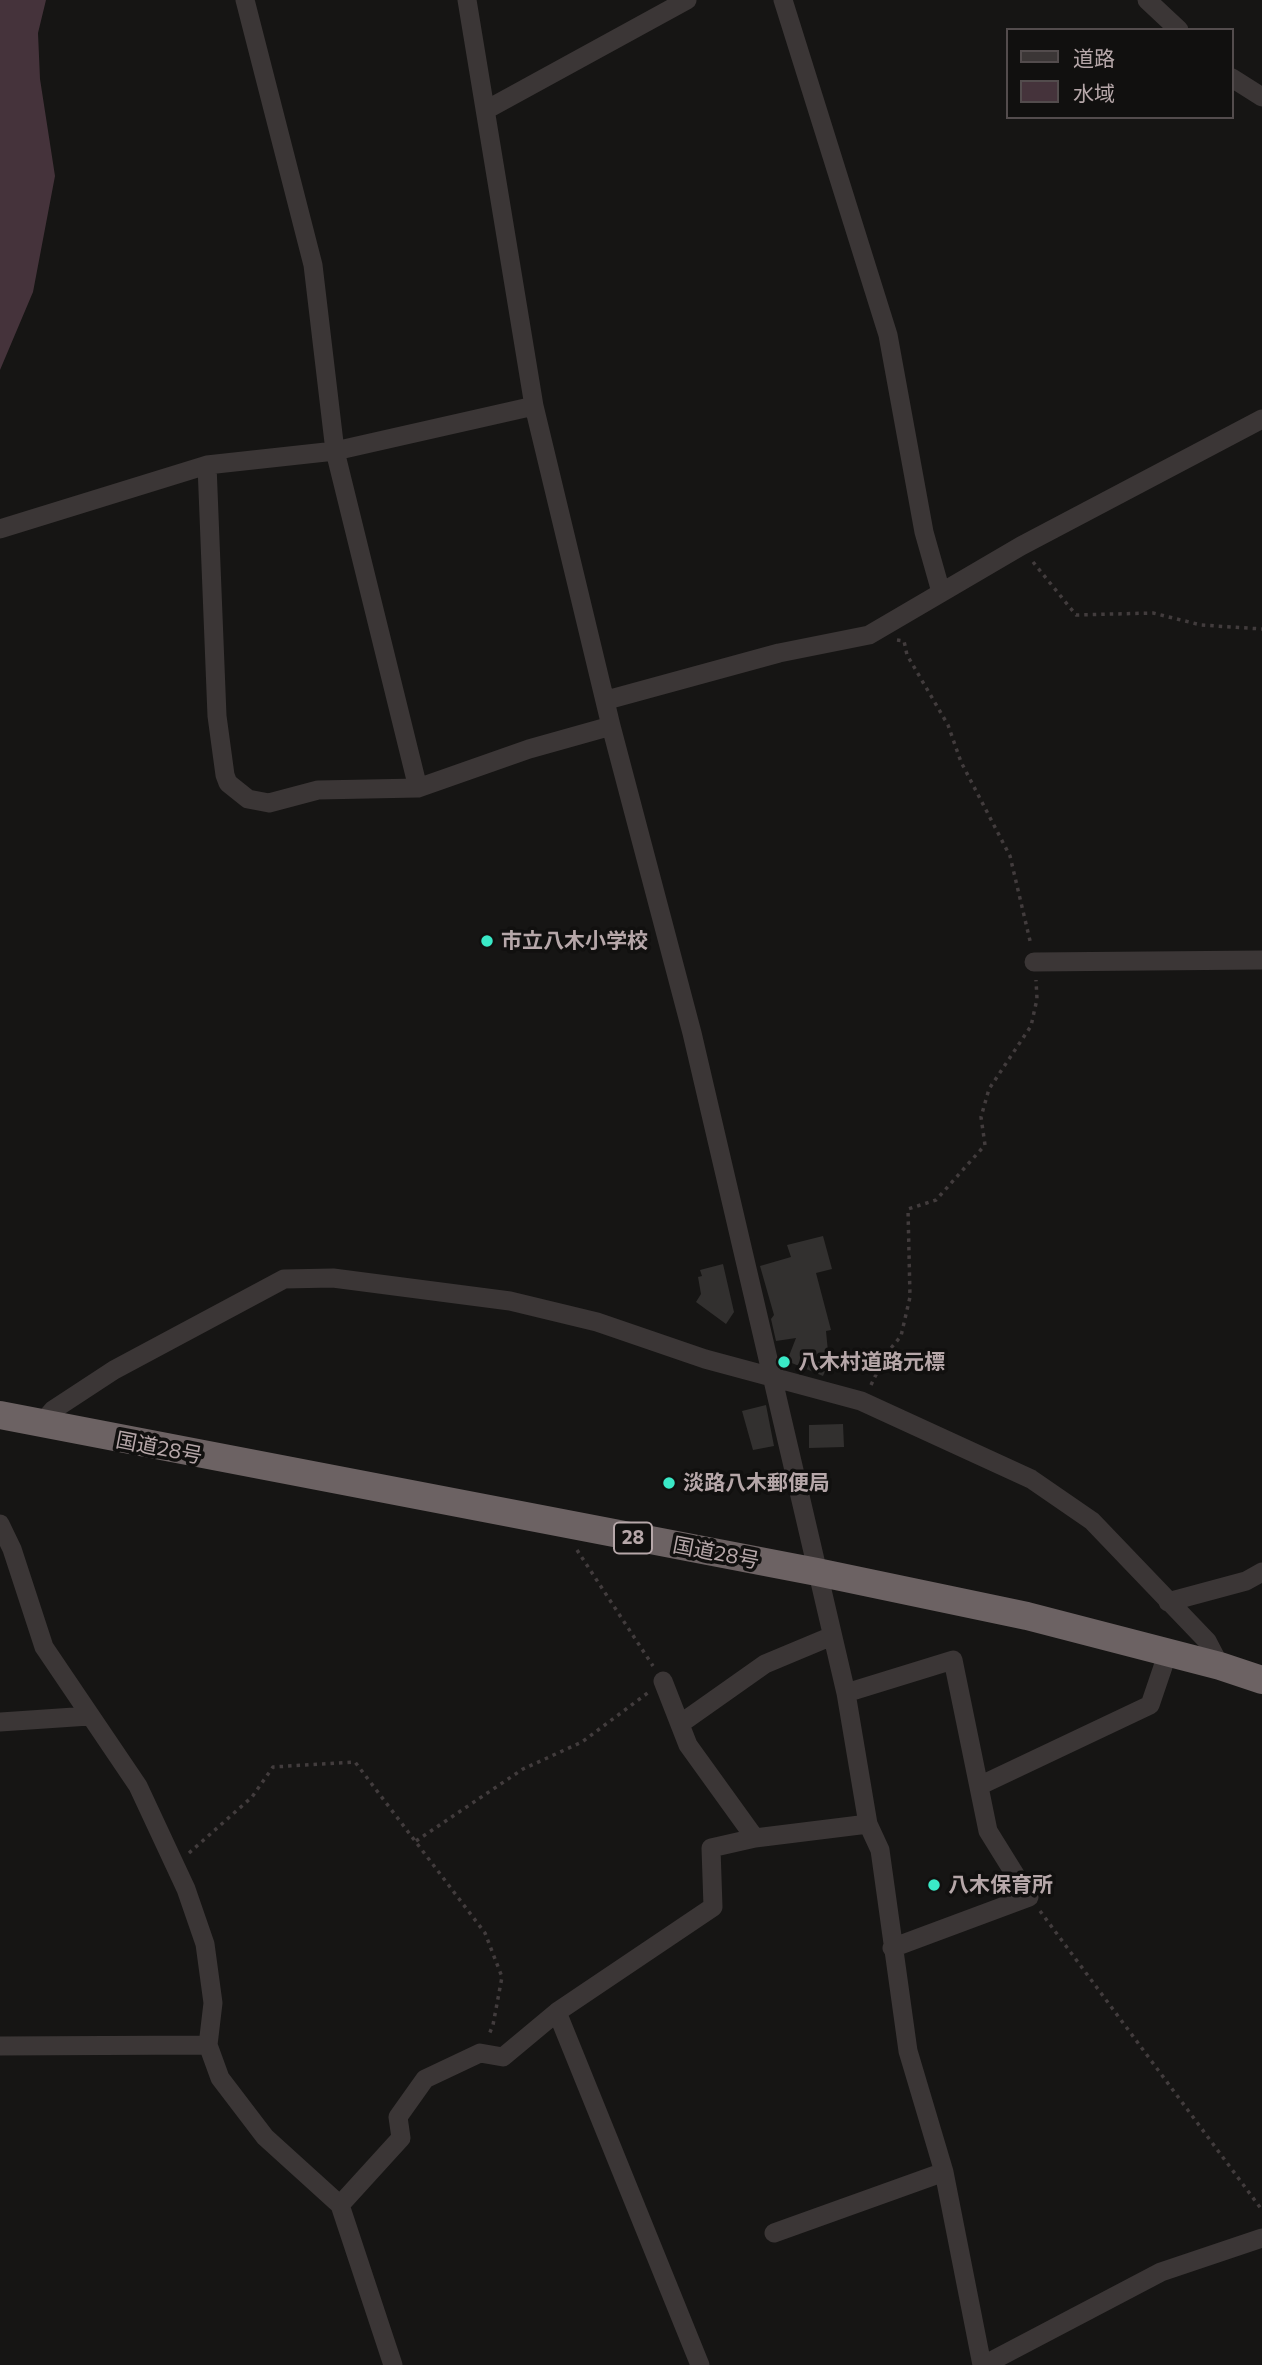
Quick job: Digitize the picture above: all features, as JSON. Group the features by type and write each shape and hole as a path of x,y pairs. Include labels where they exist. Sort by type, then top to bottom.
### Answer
{"highway":[{"name":"国道28号","path":"0,1415 40,1425 817,1572 1027,1616 1220,1666 1262,1680"}],"street":[{"path":"245,0 313,265 335,451 418,788"},
{"path":"467,0 534,406 607,700 611,726 692,1033 774,1377 846,1693 868,1824 880,1850 908,2051 944,2172 983,2365 1161,2272 1262,2238"},
{"path":"486,110 687,0"},
{"path":"783,0 888,335 924,532 941,592"},
{"path":"1147,0 1177,28"},
{"path":"1234,79 1262,97"},
{"path":"0,529 207,465 335,451 534,406"},
{"path":"607,700 779,653 869,635 1021,546 1262,419"},
{"path":"207,465 217,716 228,783 248,799 269,803 318,790 418,788 529,749 611,726"},
{"path":"1034,962 1262,960"},
{"path":"40,1425 53,1410 114,1370 284,1279 333,1278 510,1301 597,1322 705,1359 860,1401 1031,1479 1092,1521 1207,1641 1220,1666"},
{"path":"0,1524 12,1549 44,1647 138,1786 186,1889 205,1944 213,2003 208,2045 220,2078 265,2137 340,2205 393,2365"},
{"path":"1168,1602 1247,1581 1262,1572"},
{"path":"680,1724 765,1664 832,1636"},
{"path":"979,1786 1150,1705 1168,1652"},
{"path":"846,1693 953,1660 988,1831 1029,1897 892,1948"},
{"path":"663,1681 688,1745 755,1838"},
{"path":"0,1722 89,1716"},
{"path":"340,2205 401,2138 398,2117 425,2078 480,2053 503,2057 557,2012 713,1907 711,1848 755,1838 868,1824"},
{"path":"557,2012 700,2365"},
{"path":"0,2046 208,2045"},
{"path":"774,2233 944,2172"}],"path":[{"path":"1021,546 1076,615 1153,613 1201,625 1262,629"},
{"path":"860,1401 886,1354 901,1336 910,1297 908,1209 936,1200 985,1145 981,1117 989,1089 1031,1026 1037,999 1034,962 1010,856 961,762 948,725 907,655 904,641 869,635"},
{"path":"416,1841 523,1769 582,1742 663,1681 559,1524"},
{"path":"174,1866 252,1797 273,1767 355,1762 485,1933 502,1978 493,2025 480,2053"},
{"path":"1029,1897 1262,2210"}],"water":[{"path":"0,0 46,0 38,33 40,79 55,176 33,292 0,370"}],"building":[{"path":"823,1236 832,1269 816,1273 831,1330 826,1331 829,1362 823,1376 787,1361 796,1338 776,1341 771,1319 774,1315 760,1266 791,1257 787,1245"},
{"path":"723,1264 734,1312 726,1324 696,1302 701,1294 698,1277 702,1276 700,1270"},
{"path":"766,1405 774,1446 753,1450 742,1411"},
{"path":"843,1424 844,1447 809,1448 809,1425"}],"place":[{"name":"市立八木小学校","path":"487,941"},
{"name":"八木村道路元標","path":"784,1362"},
{"name":"淡路八木郵便局","path":"669,1483"},
{"name":"八木保育所","path":"934,1885"}]}
